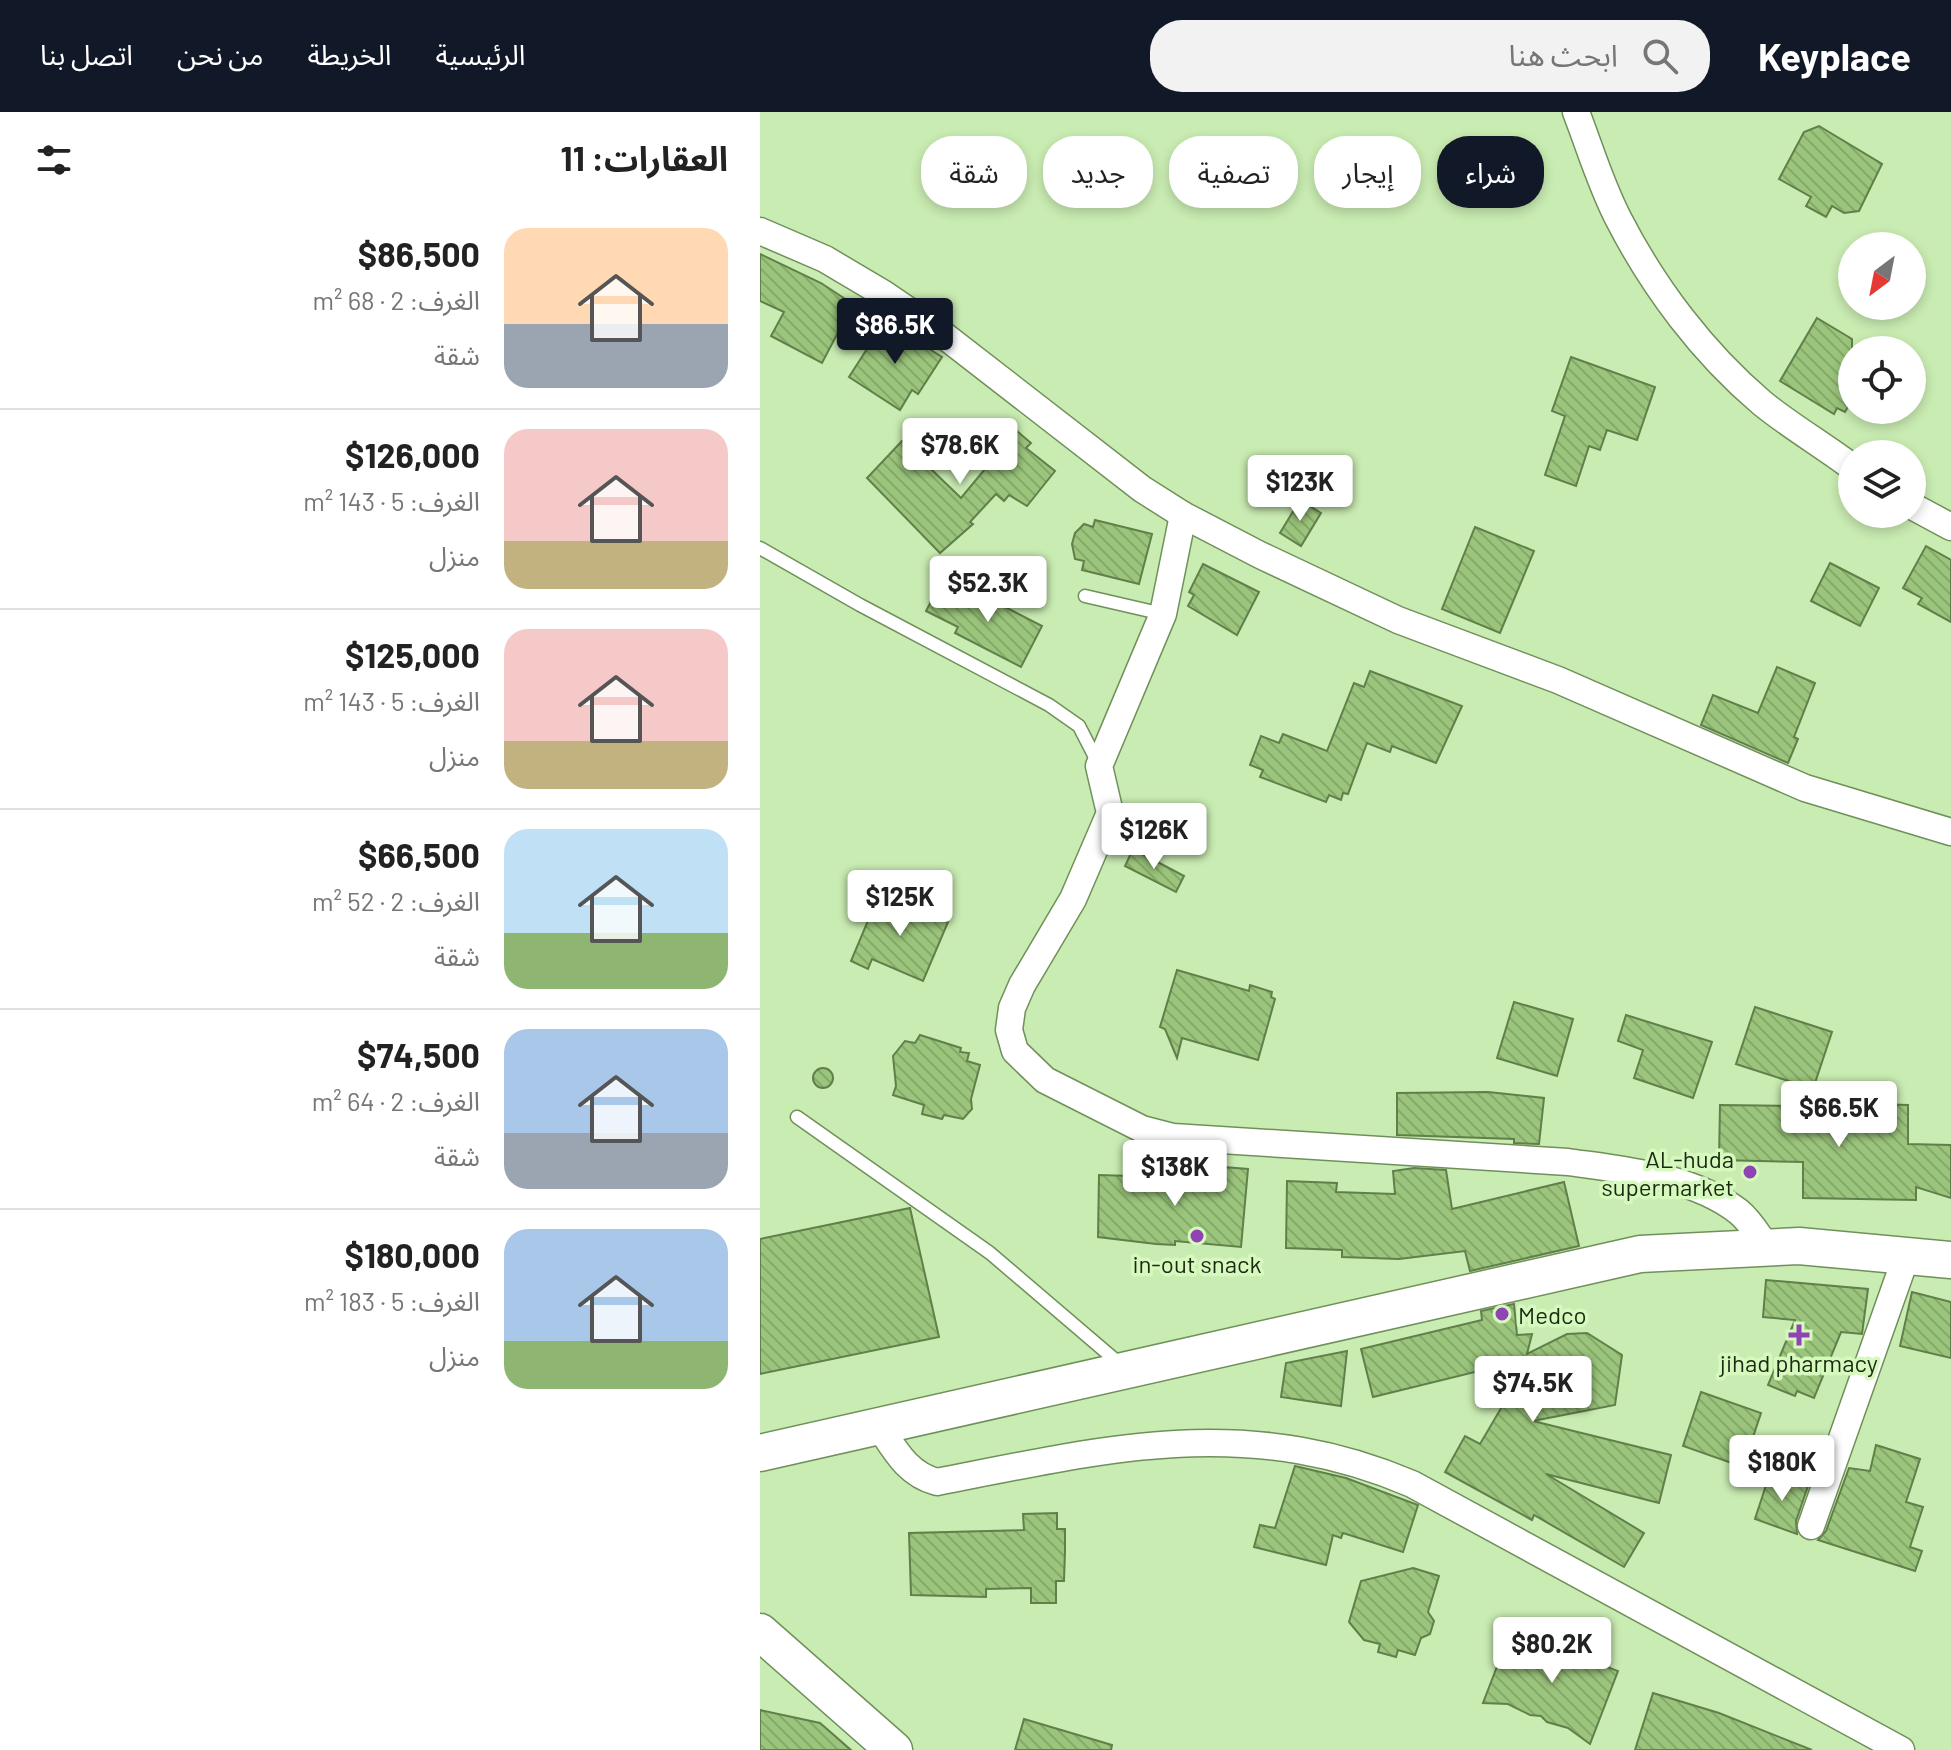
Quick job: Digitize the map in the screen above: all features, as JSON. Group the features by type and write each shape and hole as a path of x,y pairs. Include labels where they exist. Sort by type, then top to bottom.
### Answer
{"main road":[{"path":"760,1453 1587,1263 1640,1254 1766,1246 1907,1254 1951,1260"},
{"path":"760,1632 894,1750"}],"street":[{"path":"1576,112 1618,218 1652,276 1685,323 1718,361 1763,403 1838,457"},
{"path":"760,231 825,259 911,312 1105,462 1183,515 1274,562 1450,642 1558,680 1805,788 1951,832"},
{"path":"1926,514 1951,527"},
{"path":"1183,515 1163,614 1099,766 1110,813 1073,899 1022,985 1012,1008 1009,1030 1015,1051 1045,1080 1142,1129 1173,1137 1441,1152 1568,1162 1627,1171 1718,1197 1743,1215 1766,1246"},
{"path":"1811,1526 1907,1254"},
{"path":"879,1426 908,1468 922,1478 937,1482 1065,1457 1189,1441 1231,1441 1298,1448 1373,1469 1412,1484 1901,1750"}],"lane":[{"path":"760,548 1049,705 1079,726 1099,766"},
{"path":"1085,596 1163,614"},
{"path":"797,1117 990,1253 1125,1369"}],"building":[{"path":"1819,126 1882,164 1859,211 1844,213 1832,206 1826,217 1806,206 1811,197 1779,179 1804,132"},
{"path":"760,254 821,283 853,304 822,363 771,336 784,312 760,301"},
{"path":"1817,318 1847,336 1838,336 1838,408 1834,414 1780,381"},
{"path":"885,321 942,357 918,394 912,390 900,410 849,377"},
{"path":"1571,357 1655,387 1637,440 1607,430 1600,450 1589,446 1576,486 1545,475 1565,416 1552,411"},
{"path":"1004,420 1031,443 1026,448 1055,471 1027,506 1009,495 1004,501 996,494 970,522 973,524 940,553 867,478 902,441 961,498 990,463 977,452"},
{"path":"1300,500 1321,513 1301,546 1280,533"},
{"path":"1095,520 1152,534 1139,584 1082,570 1084,561 1075,559 1072,544 1075,533 1084,524 1093,527"},
{"path":"1475,527 1534,551 1500,633 1442,609"},
{"path":"1926,546 1951,560 1951,622 1918,604 1922,598 1903,588"},
{"path":"1830,563 1879,588 1860,626 1811,601"},
{"path":"1203,564 1259,592 1237,635 1188,606 1194,595 1189,592"},
{"path":"966,587 1042,626 1021,667 955,633 958,627 926,611 937,590 959,602"},
{"path":"1777,667 1815,683 1794,737 1798,739 1788,763 1701,725 1713,695 1758,713"},
{"path":"1370,671 1462,706 1436,763 1392,746 1390,752 1367,743 1348,794 1343,793 1341,800 1329,795 1326,802 1260,777 1263,770 1250,765 1261,736 1279,743 1283,734 1327,751 1354,683 1364,687"},
{"path":"1133,849 1184,876 1176,892 1125,866"},
{"path":"880,892 948,922 923,981 872,959 868,969 851,961"},
{"path":"1177,970 1249,991 1250,985 1272,992 1271,997 1275,999 1258,1060 1182,1038 1177,1058 1165,1029 1160,1027"},
{"path":"1514,1002 1573,1019 1557,1076 1497,1058"},
{"path":"1755,1007 1832,1032 1813,1089 1736,1064"},
{"path":"1626,1015 1712,1042 1693,1098 1634,1078 1643,1050 1618,1041"},
{"path":"920,1035 961,1048 960,1052 969,1053 967,1061 980,1065 971,1099 972,1109 963,1119 944,1115 942,1119 922,1114 924,1105 893,1095 896,1086 893,1056 905,1041 915,1043"},
{"path":"823,1068 830,1071 833,1078 830,1085 823,1088 816,1085 813,1078 816,1071"},
{"path":"1488,1092 1544,1098 1539,1144 1514,1143 1514,1139 1397,1135 1397,1093"},
{"path":"1874,1104 1908,1105 1908,1144 1951,1145 1951,1198 1916,1187 1916,1200 1803,1198 1803,1162 1719,1160 1720,1105 1873,1107"},
{"path":"1198,1165 1248,1169 1241,1247 1175,1241 1175,1245 1156,1244 1098,1237 1099,1175 1197,1178"},
{"path":"1414,1168 1446,1170 1452,1209 1564,1182 1579,1246 1470,1271 1465,1251 1399,1259 1342,1257 1342,1250 1286,1248 1287,1181 1337,1183 1336,1192 1395,1194 1393,1171"},
{"path":"910,1208 939,1337 760,1374 760,1239"},
{"path":"1766,1280 1868,1289 1862,1334 1841,1332 1814,1398 1797,1391 1795,1396 1768,1385 1795,1320 1763,1317"},
{"path":"1912,1292 1951,1302 1951,1358 1900,1346"},
{"path":"1514,1304 1517,1335 1532,1334 1527,1354 1567,1334 1587,1333 1622,1355 1615,1405 1533,1421 1671,1455 1659,1503 1546,1474 1644,1533 1624,1567 1534,1515 1532,1520 1445,1472 1465,1436 1480,1444 1510,1393 1491,1390 1495,1367 1373,1397 1361,1349 1482,1320 1481,1311"},
{"path":"1347,1351 1341,1406 1281,1397 1286,1363"},
{"path":"1701,1392 1761,1413 1743,1467 1683,1446"},
{"path":"1876,1445 1920,1459 1906,1502 1923,1507 1910,1547 1922,1551 1915,1571 1818,1540 1826,1531 1849,1468 1870,1471"},
{"path":"1295,1466 1346,1478 1418,1505 1403,1552 1343,1533 1341,1538 1333,1535 1326,1565 1254,1547 1260,1525 1275,1528"},
{"path":"1770,1473 1808,1486 1796,1521 1797,1534 1755,1519"},
{"path":"1057,1513 1057,1529 1065,1529 1065,1551 1064,1581 1056,1581 1056,1603 1031,1603 1031,1588 986,1589 986,1597 911,1595 909,1533 1024,1530 1023,1514"},
{"path":"1413,1568 1439,1576 1428,1612 1434,1621 1430,1634 1421,1638 1415,1655 1398,1650 1396,1657 1378,1652 1380,1644 1364,1640 1349,1622 1361,1581"},
{"path":"1511,1630 1618,1671 1590,1744 1568,1728 1547,1722 1541,1716 1530,1715 1508,1704 1483,1703"},
{"path":"1653,1693 1719,1713 1812,1750 1635,1750"},
{"path":"760,1710 820,1723 851,1750 760,1750"},
{"path":"1024,1719 1112,1745 1111,1750 1015,1750"}],"place":[{"name":"AL-huda supermarket","path":"1750,1172"},
{"name":"in-out snack","path":"1197,1236"},
{"name":"Medco","path":"1502,1314"},
{"name":"jihad pharmacy","path":"1799,1335"}]}
